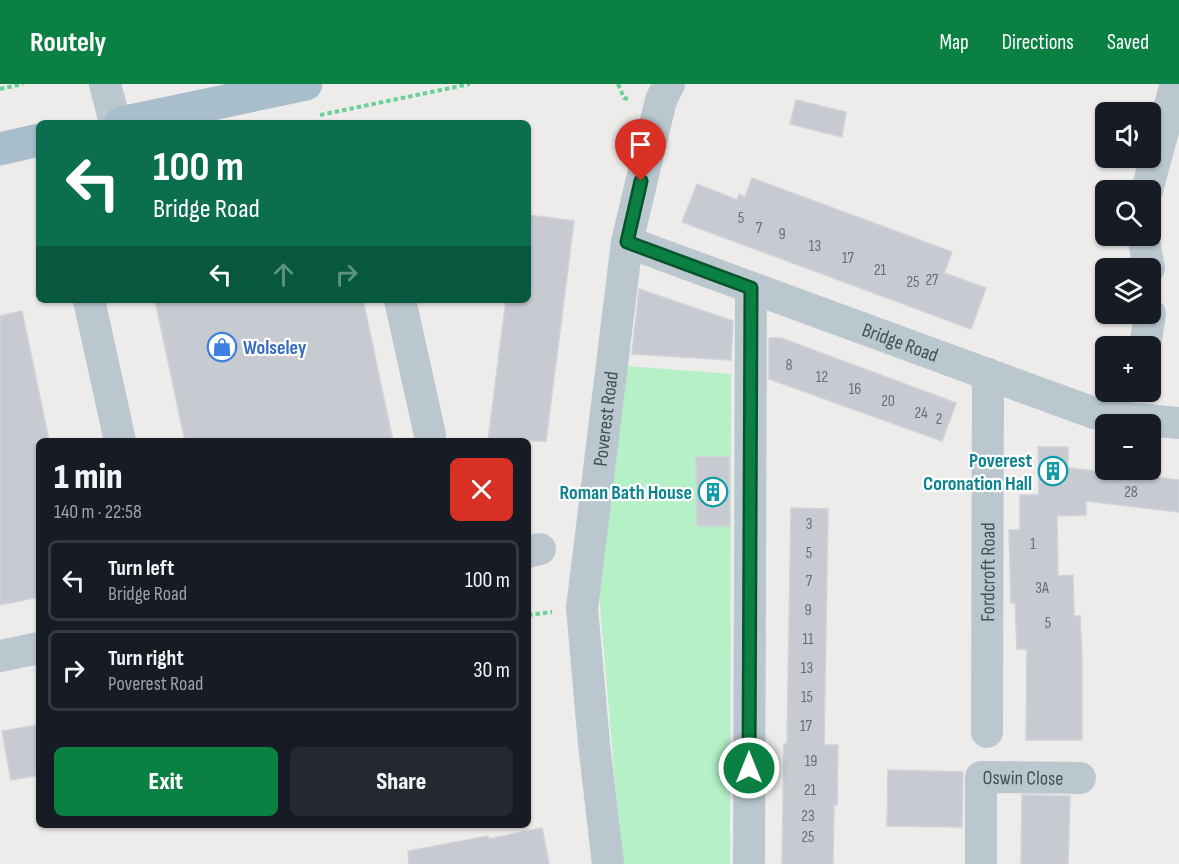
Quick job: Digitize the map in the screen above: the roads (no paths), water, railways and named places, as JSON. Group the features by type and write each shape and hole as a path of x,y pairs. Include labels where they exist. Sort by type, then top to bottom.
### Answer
{"main road":[{"path":"135,120 306,84"},
{"path":"0,149 36,141"}],"street":[{"path":"105,84 114,120"},
{"name":"Poverest Road","path":"608,864 594,744 582,608 627,242 661,100 669,84"},
{"path":"1150,180 1175,87 1179,87"},
{"name":"Bridge Road","path":"627,242 1094,413 1137,405 1179,423"},
{"path":"749,864 751,288"},
{"path":"90,303 119,438"},
{"path":"401,303 430,435"},
{"name":"Fordcroft Road","path":"987,732 988,374"},
{"path":"0,656 36,649"},
{"name":"Oswin Close","path":"981,864 981,777 1080,778"}],"place":[{"name":"Wolseley","path":"222,347"},
{"name":"Poverest Coronation Hall","path":"1053,471"},
{"name":"Roman Bath House","path":"713,492"}]}
